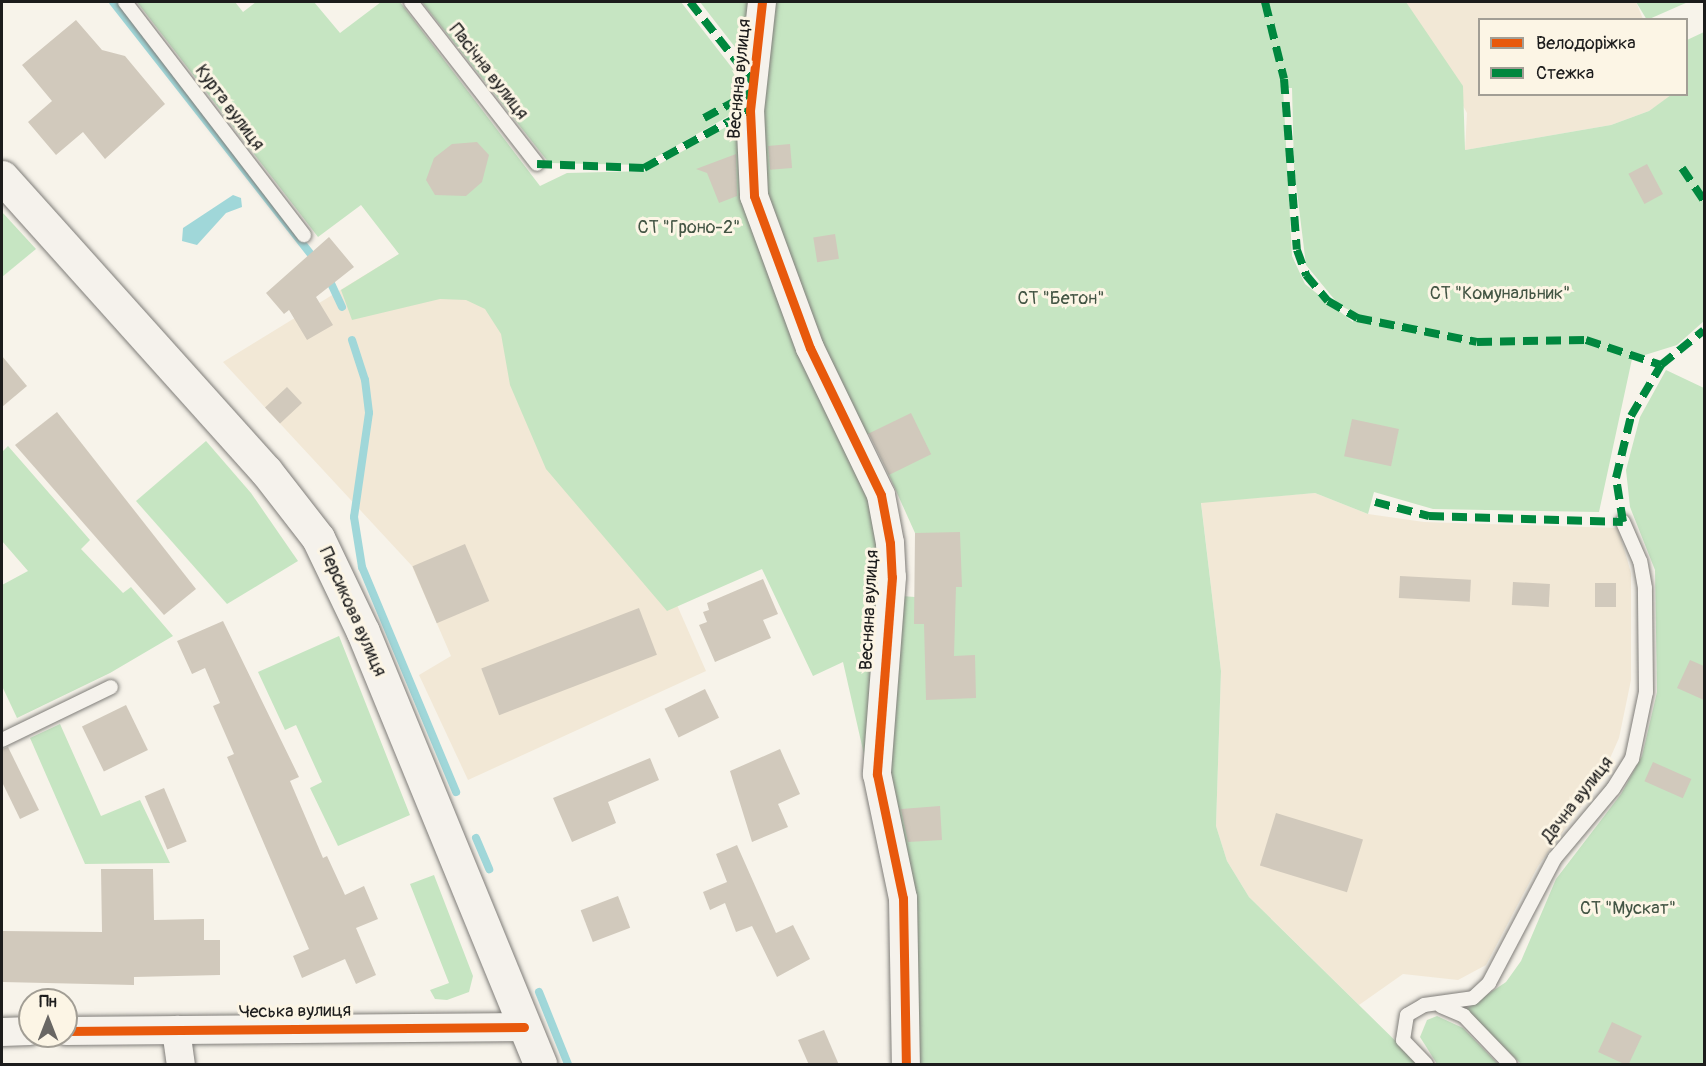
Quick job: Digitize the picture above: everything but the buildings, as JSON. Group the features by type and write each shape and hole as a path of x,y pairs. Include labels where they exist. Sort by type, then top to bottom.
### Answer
{"main road":[{"name":"Персикова вулиця","path":"2,177 266,471 318,538 363,632 540,1065"}],"street":[{"name":"Весняна вулиця","path":"762,2 750,110 754,196 810,348 881,495 890,543 892,577 877,774 903,898 906,1065"},
{"name":"Чеська вулиця","path":"78,1031 524,1027"},
{"path":"176,1030 182,1065"},
{"path":"2,1032 18,1031"}],"lane":[{"name":"Курта вулиця","path":"125,2 304,235"},
{"name":"Пасічна вулиця","path":"411,2 537,164"},
{"name":"Дачна вулиця","path":"1424,1005 1473,998 1489,983 1509,952 1551,865 1613,789 1632,759 1646,692 1645,588 1640,561 1623,522"},
{"path":"2,740 111,687"},
{"path":"1426,1065 1402,1040 1407,1015 1424,1005 1452,1008 1464,1016 1510,1065"}],"shaded area":[{"path":"1406,2 1636,2 1643,18 1478,18 1478,96 1671,96 1649,111 1611,125 1465,150 1467,113"},
{"path":"501,205 706,671 468,780 419,675 451,656 412,566 223,362 399,254"},
{"path":"1315,493 1368,514 1424,522 1618,528 1631,573 1631,680 1619,738 1600,781 1538,866 1486,965 1458,980 1403,974 1359,1005 1249,897 1227,861 1216,826 1221,671 1201,502"}],"green space":[{"path":"137,2 235,2 243,12 256,2 314,2 340,33 381,2 400,2 540,186 567,173 647,171 744,117 746,182 883,524 870,781 843,662 813,676 762,569 667,611 546,469 510,385 501,334 485,309 466,300 440,299 352,320 341,290 399,254 361,205 318,237"},
{"name":"СТ \"Гроно-2\"","path":"422,2 681,2 743,82 743,108 642,165 549,163"},
{"path":"700,2 753,2 745,60"},
{"name":"СТ \"Бетон\"","path":"770,2 1406,2 1463,86 1465,150 1611,125 1649,111 1670,96 1688,96 1688,40 1704,32 1704,321 1677,345 1632,359 1599,512 1433,509 1374,492 1368,514 1315,493 1201,503 1221,671 1216,826 1227,861 1249,897 1419,1064 914,1064 899,809 886,785 901,596 915,597 917,588 915,533 870,433 860,438 823,354 759,170","holes":["1283,88 1292,88 1294,167 1306,265 1339,305 1355,313 1353,322 1305,284 1292,256"]},
{"path":"1636,2 1688,2 1652,18 1646,18"},
{"path":"2,212 36,249 2,277"},
{"name":"СТ \"Мускат\"","path":"1666,370 1704,388 1704,1064 1521,1064 1466,1009 1506,982 1521,961 1556,879 1621,794 1642,756 1657,692 1655,570 1630,507 1626,470 1640,417"},
{"path":"206,441 251,493 298,561 227,604 136,501"},
{"path":"8,446 90,540 81,549 123,593 131,587 173,636 110,673 17,718 2,686 2,585 28,571 2,541 2,452"},
{"path":"339,636 410,815 338,846 310,788 322,782 296,725 285,730 258,672"},
{"path":"60,724 101,816 140,800 170,863 85,864 30,738"},
{"path":"434,875 473,976 469,992 447,1000 435,999 430,990 449,983 410,884"},
{"path":"1437,1016 1463,1028 1498,1064 1437,1064 1420,1037 1427,1020"}],"water":[{"path":"233,195 241,198 242,207 226,213 197,245 182,241 183,228"}],"waterway":[{"path":"113,2 315,260"},
{"path":"328,277 342,307"},
{"path":"352,340 365,380 369,413 354,517 362,567 456,792"},
{"path":"476,838 489,869"},
{"path":"539,992 568,1064"}],"marked path":[{"path":"690,2 753,82"},
{"path":"1265,2 1284,79 1297,250 1306,275 1328,301 1357,318 1477,342 1586,340 1661,365"},
{"path":"704,118 752,92"},
{"path":"537,164 644,168 750,110"},
{"path":"1682,168 1704,201"},
{"path":"1375,502 1429,516 1623,522 1616,478 1631,416 1661,365 1704,330"}],"cycle path":[{"path":"762,2 750,110 754,196 810,348 881,495 890,543 892,577 877,774 903,898 906,1064"},
{"path":"78,1031 524,1027"}],"park label":[{"name":"СТ \"Комунальник\"","path":"1500,294"}]}
